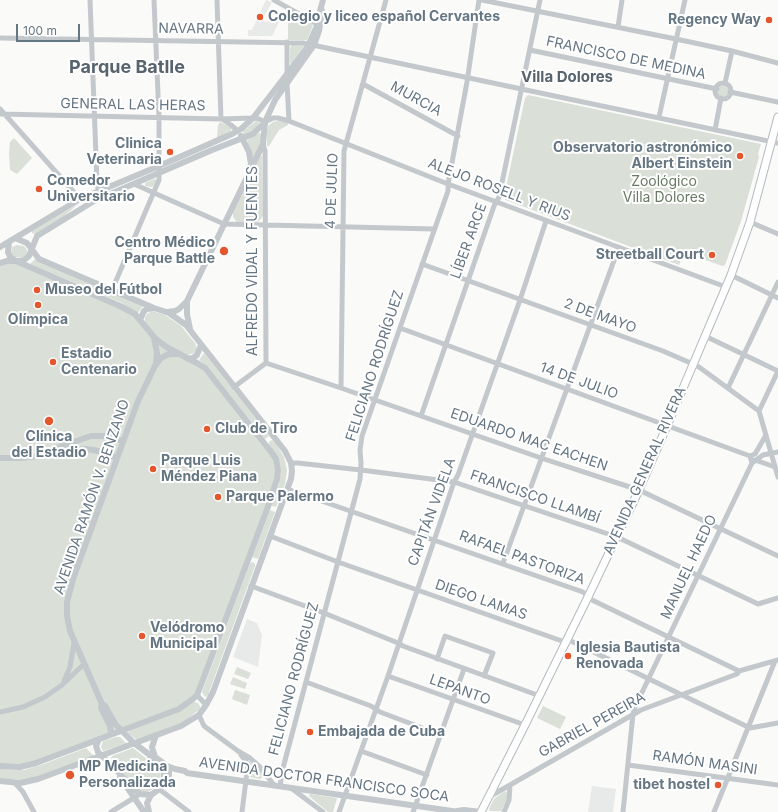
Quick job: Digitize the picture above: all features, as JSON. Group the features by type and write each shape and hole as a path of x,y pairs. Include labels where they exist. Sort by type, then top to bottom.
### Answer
{"main road":[{"name":"AVENIDA GENERAL RIVERA","path":"481,812 540,696 617,537 667,426 731,275 750,222 775,142 778,117"}],"street":[{"path":"90,0 94,116 98,191 100,198"},
{"path":"112,290 159,180 159,117 154,0"},
{"path":"217,0 221,119 238,131 242,138 250,158 250,170"},
{"path":"274,0 317,24"},
{"path":"286,0 287,7"},
{"path":"0,247 80,199 160,166 238,131 253,118 311,45 323,0"},
{"name":"4 DE JULIO","path":"341,388 344,151 386,0"},
{"name":"FELICIANO RODRÍGUEZ","path":"277,786 338,562 361,470 360,450 362,436 448,190 468,78 478,0"},
{"path":"482,0 676,39 778,63"},
{"name":"LÍBER ARCE","path":"421,416 445,344 499,197 540,0"},
{"path":"618,27 622,0"},
{"path":"659,117 685,0"},
{"path":"167,312 179,309 187,301 263,144 265,122 274,100 320,31 321,8"},
{"name":"NAVARRA","path":"0,38 92,38 218,42 287,42 311,45 775,142"},
{"path":"287,42 287,74"},
{"name":"FRANCISCO DE MEDINA","path":"530,50 717,88 720,83 725,83 730,85 730,92 778,102"},
{"path":"725,83 732,51"},
{"path":"287,82 289,121"},
{"name":"MURCIA","path":"363,84 458,136"},
{"path":"717,88 717,96 722,98 726,99 730,92"},
{"path":"715,130 722,98"},
{"path":"0,109 2,114 80,199 81,201 79,205 64,215 60,222"},
{"name":"GENERAL LAS HERAS","path":"2,114 221,119 253,118 260,119 265,122"},
{"name":"ALEJO ROSELL Y RIUS","path":"265,122 273,118 289,121 448,184 726,287"},
{"path":"0,263 25,260 29,256 37,236 100,198 253,134 265,122"},
{"name":"ALFREDO VIDAL Y FUENTES","path":"234,386 266,363 265,151 263,144"},
{"path":"134,184 224,224 434,229"},
{"name":"CAPITÁN VIDELA","path":"339,812 388,676 454,482 520,300 546,220"},
{"path":"750,222 778,234"},
{"path":"0,781 15,783 38,780 181,726 199,715 213,692 291,475 291,463 284,451 190,329 167,312 154,308 40,259 36,256 32,248 27,243 15,238"},
{"path":"0,766 26,766 179,709 197,695 269,504 277,479 278,470 276,458 205,368 168,348 154,337 134,314 120,306 11,259 8,254 8,242"},
{"path":"503,563 619,247"},
{"name":"2 DE MAYO","path":"422,264 693,364 759,411"},
{"path":"731,275 778,298"},
{"path":"728,388 778,282"},
{"path":"187,301 187,314 190,329"},
{"path":"140,320 144,311 154,308"},
{"name":"14 DE JULIO","path":"400,328 667,426 752,460 775,467"},
{"path":"705,336 778,371 759,411 778,477"},
{"name":"AVENIDA RAMÓN V. BENZANO","path":"154,337 157,353 156,366"},
{"path":"188,359 197,355 201,345"},
{"name":"AVENIDA RAMÓN V. BENZANO","path":"111,734 110,726 102,708 102,704 74,643 68,622 67,609 69,594 138,401 156,366 162,358 166,355 177,354"},
{"name":"EDUARDO MAC EACHEN","path":"266,363 541,458 639,490 778,556"},
{"name":"MANUEL HAEDO","path":"623,812 633,714 648,679 752,460 766,434"},
{"path":"45,455 56,448 91,436 107,436 123,441"},
{"path":"265,444 268,439 274,438"},
{"path":"0,458 20,458 45,455 57,456 75,450 87,449 98,451 117,458"},
{"path":"752,460 763,455 778,452"},
{"name":"FRANCISCO LLAMBÍ","path":"291,463 454,482 524,507 617,537 758,604 778,598"},
{"name":"RAFAEL PASTORIZA","path":"287,489 435,539 583,592 592,600 739,671"},
{"path":"269,504 274,509 280,508"},
{"name":"DIEGO LAMAS","path":"270,536 338,562 566,642 571,641 748,727"},
{"path":"247,560 251,559 256,561 259,565"},
{"path":"251,586 324,613 437,659 540,696"},
{"path":"437,659 445,636 493,653 484,676"},
{"path":"62,685 70,667 74,643"},
{"path":"714,812 776,661"},
{"name":"GABRIEL PEREIRA","path":"489,797 633,714 737,674 739,671 776,661"},
{"path":"0,712 30,704 45,697 62,685 84,664"},
{"path":"413,812 454,701 464,669"},
{"name":"LEPANTO","path":"388,676 525,726"},
{"path":"306,682 371,706 380,712 441,735"},
{"path":"197,695 206,705"},
{"name":"AVENIDA RAMÓN V. BENZANO","path":"102,704 105,706 121,730"},
{"path":"199,715 204,726 255,762 277,786"},
{"path":"748,727 750,728 778,723"},
{"name":"AVENIDA DOCTOR FRANCISCO SOCA","path":"121,730 134,743 167,766 185,771 187,773"},
{"path":"156,736 152,747 152,759 163,768 163,783"},
{"path":"99,739 96,746 102,756 118,774 120,779 137,796 144,812"},
{"path":"238,751 248,764 242,812"},
{"path":"361,752 426,775"},
{"name":"RAMÓN MASINI","path":"628,765 778,785"},
{"path":"149,812 147,803 151,795 159,789 169,775 167,766"},
{"name":"AVENIDA DOCTOR FRANCISCO SOCA","path":"169,775 174,773 187,773 458,812 464,810 481,812"},
{"path":"15,783 23,792 34,812"},
{"path":"504,812 509,800 510,785"},
{"path":"290,788 323,812"},
{"path":"159,789 189,812"},
{"path":"110,812 137,796 151,795"}],"shaded area":[{"name":"Colegio y liceo español Cervantes","path":"266,0 272,2 262,20 267,22 269,19 273,22 276,16 281,18 272,36 248,36 248,30 252,30"},
{"path":"247,619 257,623 262,635 258,667 233,657"},
{"path":"592,786 616,789 613,812 588,812"}],"green space":[{"path":"288,12 313,25 307,40 288,40"},
{"path":"292,45 305,46 291,64 290,48"},
{"path":"723,85 727,87 729,91 727,95 723,97 719,95 717,91 719,87"},
{"name":"Zoológico Villa Dolores","path":"528,95 761,144 758,154 759,157 741,221 725,265 722,266 684,252 679,265 506,200 504,197 525,98"},
{"path":"256,121 259,122 259,124 252,132 244,135 243,131"},
{"path":"279,121 288,123 288,125 279,130 269,146 267,146 268,126 273,122"},
{"path":"220,122 229,126 231,131 217,138 218,125"},
{"path":"259,133 262,134 261,145 253,159 247,140"},
{"path":"14,138 32,158 17,174 10,170 10,142"},
{"path":"260,155 262,156 263,216 255,223 237,222 233,217 233,212"},
{"path":"154,179 157,180 155,185 152,187 145,186 145,183"},
{"path":"78,204 60,220 35,234 32,233 32,231"},
{"path":"17,245 24,246 27,250 27,255 23,258 14,257 11,254 12,247"},
{"path":"35,259 143,306 137,314 122,303 30,264"},
{"path":"11,261 126,308 154,337 197,363 272,453 277,479 201,685 189,702 36,763 0,766 0,263"},
{"path":"152,311 165,315 181,326 195,343 197,349 194,353 188,355 169,346 156,335 145,322 145,317"},
{"path":"204,353 269,436 265,439 207,367 199,360"},
{"path":"272,440 284,457 287,470 285,484 276,507 272,506 272,503 279,484 281,470 279,460 269,445 269,442"},
{"path":"270,510 275,512 258,559 252,557"},
{"path":"252,562 255,566 208,695 205,697 202,692 250,563"},
{"path":"237,667 251,673 248,679 234,674"},
{"path":"233,677 247,683 245,689 230,684"},
{"path":"235,690 250,695 247,705 232,699"},
{"path":"194,702 198,703 200,709 185,721 137,740 128,733 129,731 181,711"},
{"path":"543,706 566,717 560,729 537,718"},
{"path":"120,737 126,743 103,751 101,747 103,741"},
{"path":"86,748 94,756 40,776 23,780 0,779 0,768 24,770"},
{"path":"133,748 161,770 160,779 154,788 148,792 140,792 111,759 112,756"},
{"path":"250,761 263,774 261,779 250,777"},
{"path":"505,791 508,794 508,797 501,811 490,811 489,809 494,799"},
{"path":"310,794 337,798 333,812 328,812 309,796"}],"place":[{"name":"Colegio y liceo español Cervantes","path":"260,17"},
{"name":"Regency Way","path":"769,20"},
{"name":"Clinica Veterinaria","path":"170,152"},
{"name":"Observatorio astronómico Albert Einstein","path":"740,156"},
{"name":"Comedor Universitario","path":"39,189"},
{"name":"Centro Médico Parque Battle","path":"224,251"},
{"name":"Streetball Court","path":"712,255"},
{"name":"Museo del Fútbol","path":"37,290"},
{"name":"Olímpica","path":"38,305"},
{"name":"Estadio Centenario","path":"53,362"},
{"name":"Clínica del Estadio","path":"49,421"},
{"name":"Club de Tiro","path":"207,429"},
{"name":"Parque Luis Méndez Piana","path":"153,469"},
{"name":"Parque Palermo","path":"218,497"},
{"name":"Velódromo Municipal","path":"142,636"},
{"name":"Iglesia Bautista Renovada","path":"568,656"},
{"name":"Embajada de Cuba","path":"310,732"},
{"name":"MP Medicina Personalizada","path":"70,775"},
{"name":"tibet hostel","path":"718,785"}],"district":[{"name":"Parque Batlle","path":"127,68"},
{"name":"Villa Dolores","path":"567,77"}]}
